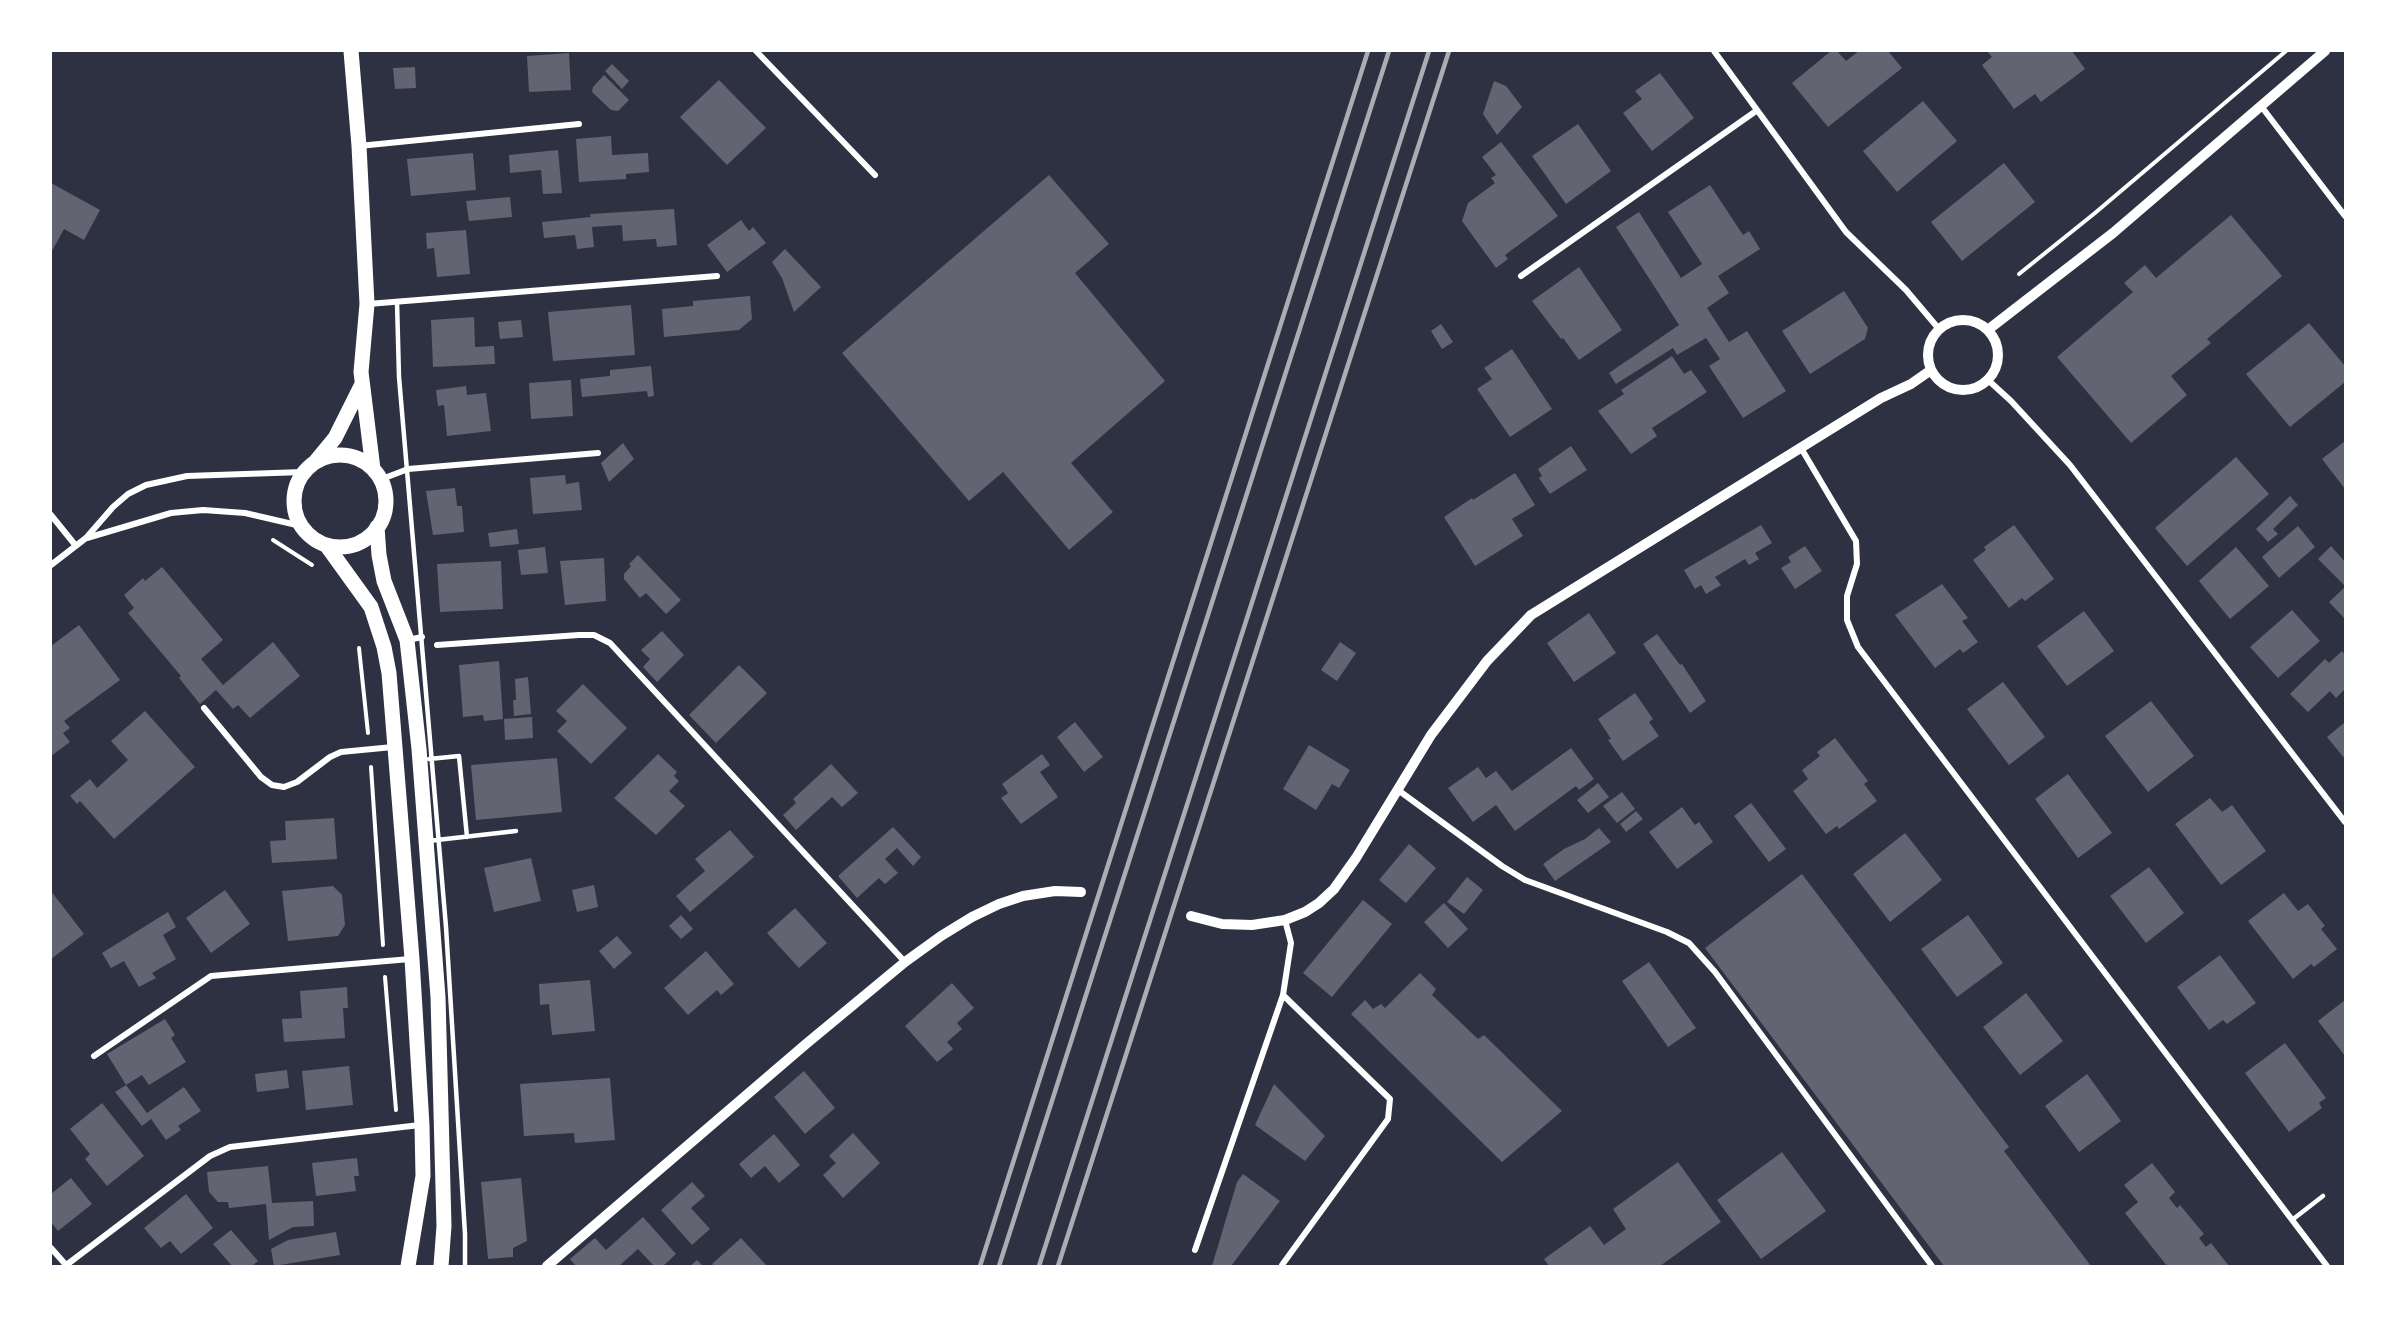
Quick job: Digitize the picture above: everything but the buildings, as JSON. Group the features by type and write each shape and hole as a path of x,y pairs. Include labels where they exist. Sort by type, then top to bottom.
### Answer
{"main road":[{"path":"351,51 359,146 367,304 362,384 386,506 378,527 379,555 384,581 414,638 411,668 426,759 432,841 438,998 442,1262"},
{"path":"362,384 336,438 303,472 295,489 294,508 301,526 312,538 327,546 346,547 364,540 378,527"},
{"path":"316,461 336,455 356,458 378,474"},
{"path":"327,546 371,608 389,673 393,747 412,959 422,1125 423,1176 408,1266"}],"street":[{"path":"756,51 875,175"},
{"path":"1714,51 1846,232 1906,290 1940,329"},
{"path":"1989,329 2113,233 2325,51"},
{"path":"2261,106 2345,216"},
{"path":"1521,276 1756,111"},
{"path":"359,146 579,124"},
{"path":"367,304 717,276"},
{"path":"1966,320 1989,329 1995,337 1998,349 1997,365 1988,380 1974,389 1957,390 1942,384 1931,370 1928,356 1931,341 1940,329 1952,321 1966,320"},
{"path":"1191,916 1222,924 1252,925 1285,920 1305,912 1334,889 1356,858 1431,735 1487,661 1531,615 1881,398 1911,384 1931,370"},
{"path":"1988,380 2011,401 2070,465 2345,822"},
{"path":"1801,448 1856,541 1857,564 1847,596 1847,620 1858,647 2327,1266"},
{"path":"378,474 408,469 598,453"},
{"path":"51,565 86,538 112,507 128,494 146,485 187,477 303,472"},
{"path":"86,538 171,513 203,510 245,513 301,526"},
{"path":"51,515 76,546"},
{"path":"437,645 579,635 594,635 610,643 904,962"},
{"path":"204,708 261,777 272,785 284,787 297,782 330,757 341,752 393,747"},
{"path":"1398,790 1502,866 1525,880 1668,932 1689,943 1715,972 1932,1266"},
{"path":"547,1266 904,962 964,921 999,904 1055,891 1081,892"},
{"path":"1195,1250 1282,995 1291,943 1285,920"},
{"path":"94,1056 211,976 412,959"},
{"path":"1282,995 1390,1099 1388,1119 1282,1265"},
{"path":"51,1248 65,1266 210,1156 230,1147 422,1125"}],"lane":[{"path":"396,302 399,377 408,469 414,638"},
{"path":"426,759 459,756 466,837"},
{"path":"465,1266 460,1166 432,841 516,831"},
{"path":"441,1169 460,1166"},
{"path":"2292,1220 2323,1196"}],"path":[{"path":"2019,274 2286,51"},
{"path":"272,539 314,567"},
{"path":"358,642 370,748 398,1128"}],"railway":[{"path":"980,1266 1368,51"},
{"path":"999,1266 1389,51"},
{"path":"1039,1266 1429,51"},
{"path":"1058,1266 1449,51"}]}
